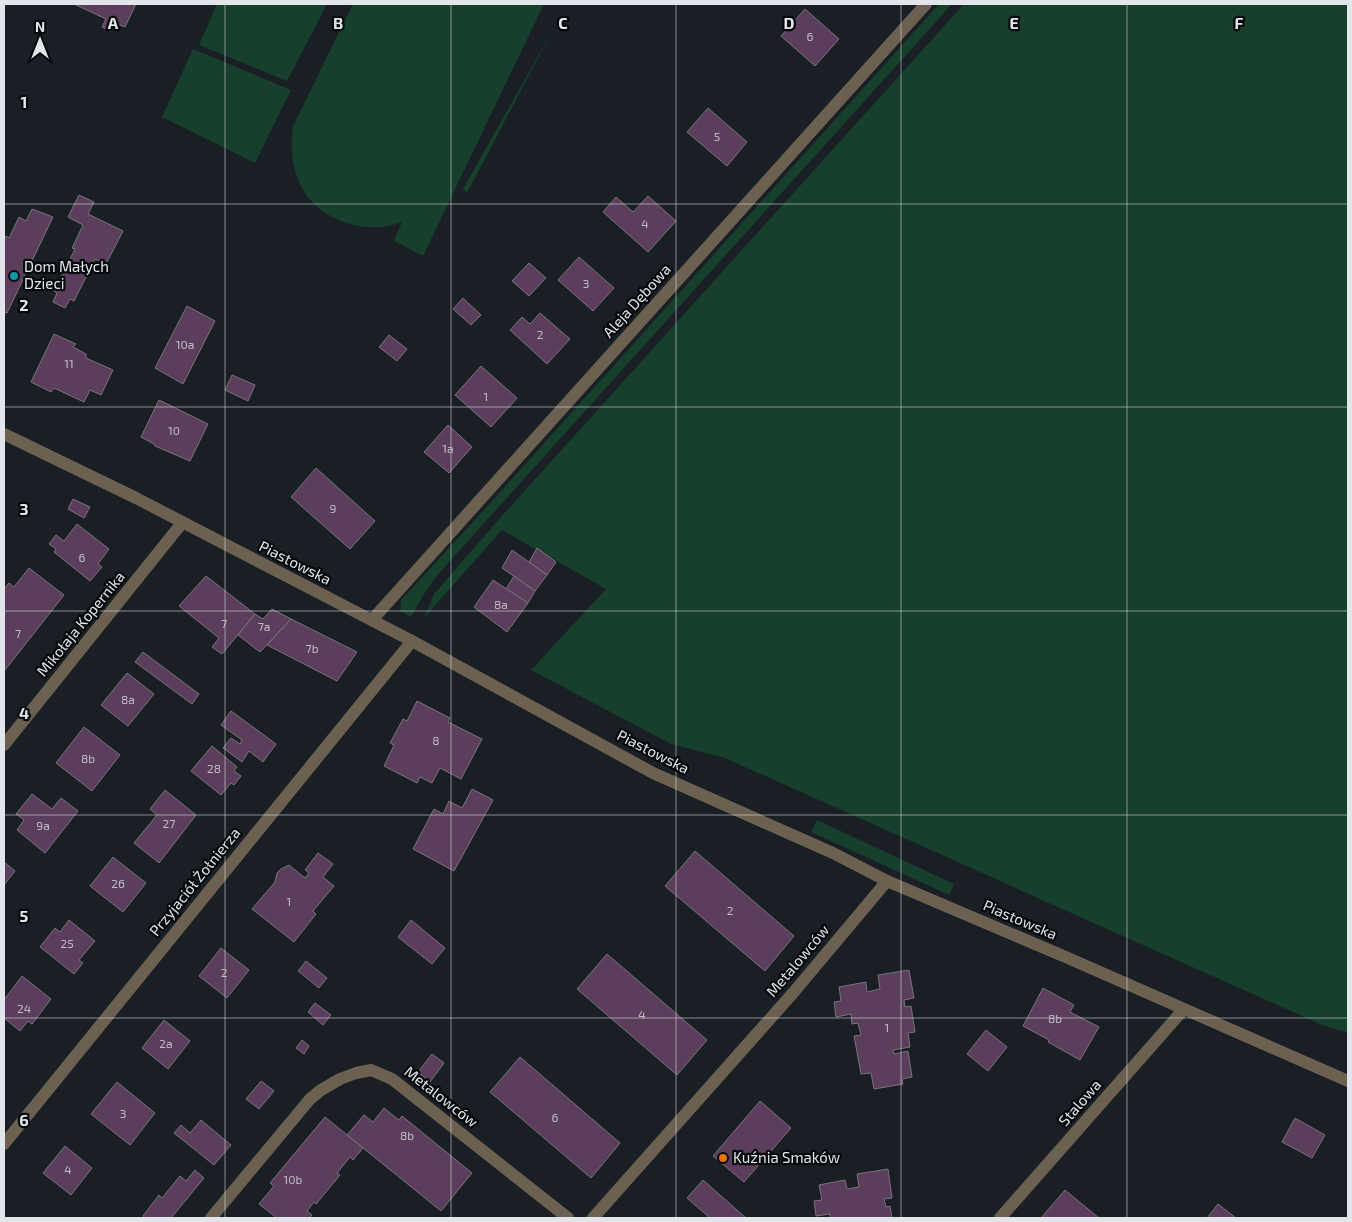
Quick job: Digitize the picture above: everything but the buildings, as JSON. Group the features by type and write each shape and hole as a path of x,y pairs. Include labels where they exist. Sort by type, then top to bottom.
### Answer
{"street":[{"name":"Aleja Dębowa","path":"372,620 926,4"},
{"name":"Piastowska","path":"4,434 136,498 372,620 653,773 833,853 887,881 1348,1081"},
{"name":"Mikołaja Kopernika","path":"4,745 182,523"},
{"name":"Przyjaciół Żołnierza","path":"4,1144 412,641"},
{"name":"Metalowców","path":"593,1218 793,993 887,881"},
{"name":"Stalowa","path":"1000,1218 1184,1009"},
{"name":"Metalowców","path":"211,1218 310,1099 340,1079 371,1070 392,1079 568,1218"}],"green space":[{"path":"217,4 327,4 287,81 199,45"},
{"path":"353,4 544,4 423,256 394,241 402,222 376,227 349,224 336,219 314,203 305,193 297,177 292,152 293,126"},
{"path":"939,4 952,4 441,571 427,589 411,617 400,611 401,600"},
{"path":"964,4 1348,4 1348,1033 1322,1025 725,758 671,744 531,670 606,589 502,530 424,618 434,594 500,518"},
{"path":"556,24 467,193 463,189"},
{"path":"193,49 291,90 255,163 162,117"},
{"path":"817,820 954,884 949,895 811,832"}],"place":[{"name":"Dom Małych Dzieci","path":"14,276"},
{"name":"Kuźnia Smaków","path":"723,1158"}]}
